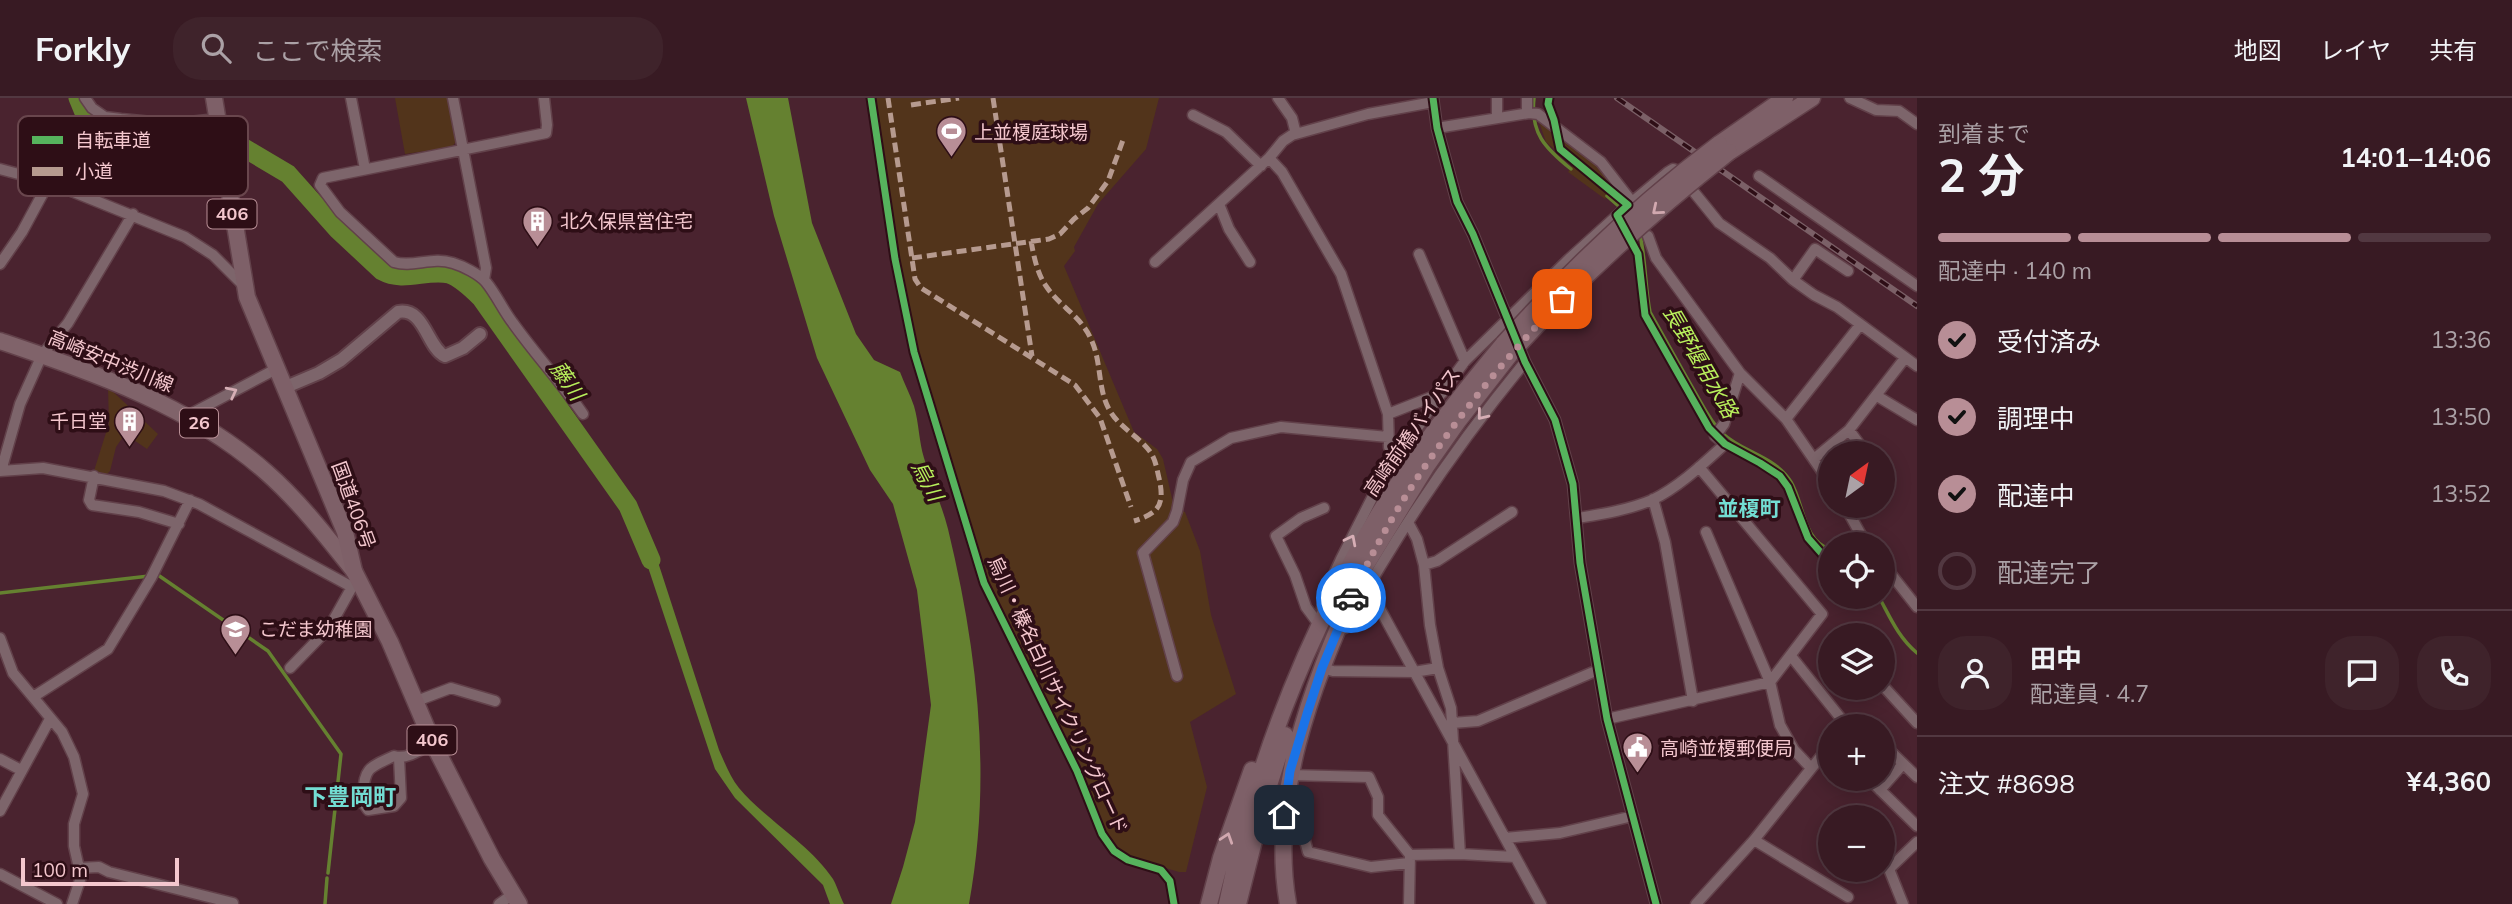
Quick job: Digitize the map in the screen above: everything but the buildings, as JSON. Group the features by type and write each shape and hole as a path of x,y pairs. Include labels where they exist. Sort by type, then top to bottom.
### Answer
{"highway":[{"name":"国道406号","path":"214,98 217,116"},
{"name":"高崎前橋バイパス","path":"1233,902 1257,826 1282,773 1287,730 1320,650 1349,591 1426,467 1459,420 1562,299 1724,148 1786,98"},
{"name":"高崎前橋バイパス","path":"1724,148 1812,98"},
{"name":"国道406号","path":"230,196 244,286 345,532 356,581 390,642 433,743 492,859 516,899"},
{"name":"高崎前橋バイパス","path":"1233,902 1248,814 1282,716 1320,626 1360,549 1433,432 1514,353"},
{"path":"1288,904 1282,859 1282,773 1366,563"},
{"path":"1209,904 1221,858 1251,772 1266,739 1282,716"}],"main road":[{"name":"高崎安中渋川線","path":"0,341 117,383 187,416 241,452 274,479 310,517 356,581"}],"street":[{"path":"85,98 92,108 104,116"},
{"path":"351,98 365,169"},
{"path":"453,98 486,268 484,280"},
{"path":"544,98 546,133 365,169 321,180 320,185 331,202 359,232 394,262 404,264 431,260 449,261 484,280 513,324 583,414"},
{"path":"1278,98 1292,118 1296,134"},
{"path":"1496,117 1497,98"},
{"path":"1527,98 1531,113 1601,162 1630,203"},
{"path":"1850,98 1876,110 1899,111 1917,124"},
{"path":"1155,262 1265,162 1283,141 1296,134 1368,114 1433,100 1437,128 1457,202 1474,234 1507,321 1514,353 1555,420 1573,484 1580,564 1607,719 1656,904"},
{"path":"1437,128 1531,113"},
{"path":"1193,114 1226,132 1282,172 1340,274 1388,414 1389,447 1398,464"},
{"path":"1320,626 1322,604 1373,496 1398,464 1465,361 1619,213 1673,169 1719,223 1770,258 1793,280 1837,307 1917,366"},
{"path":"1759,176 1917,286"},
{"path":"0,264 22,232 41,196"},
{"path":"86,196 133,214 199,245 244,286"},
{"path":"1219,204 1228,229 1251,262"},
{"path":"133,214 68,323 42,355 20,404 1,471 43,468 164,491 190,500 356,581 330,628 290,668"},
{"path":"1648,236 1656,258 1740,373 1786,419 1818,463"},
{"path":"1793,280 1815,249 1848,271"},
{"path":"1419,254 1465,361"},
{"path":"286,387 341,360 398,312 409,313 425,327 438,352 445,356 463,348 480,334"},
{"path":"1786,419 1860,325"},
{"path":"1438,668 1414,672 1333,671 1322,668 1364,593 1409,524 1427,485 1476,422 1514,353"},
{"path":"1815,458 1849,430 1905,358"},
{"path":"187,416 278,369"},
{"path":"1578,518 1619,511 1653,499 1699,467 1725,444 1719,431 1740,373"},
{"path":"1388,414 1442,393"},
{"path":"1877,396 1917,420"},
{"path":"1177,676 1143,553 1173,522 1183,480 1191,462 1231,438 1281,427 1388,438"},
{"path":"1849,430 1857,441"},
{"path":"1607,719 1770,682 1822,614 1699,467"},
{"path":"94,476 89,500 92,505 139,512 178,524"},
{"path":"1653,499 1665,542 1693,701"},
{"path":"33,697 108,649 152,578 190,500"},
{"path":"1320,626 1306,607 1295,575 1276,536 1301,517 1324,508"},
{"path":"1424,565 1437,561 1512,512"},
{"path":"1409,524 1418,539 1424,565 1430,625 1438,668 1451,708 1460,854"},
{"path":"1706,532 1770,682 1780,725 1794,750 1811,768"},
{"path":"1895,579 1917,607"},
{"path":"1373,596 1541,904"},
{"path":"0,638 8,665 68,742 83,794 74,824 74,846 81,877 72,904"},
{"path":"1791,656 1837,714"},
{"path":"1452,723 1478,721 1598,670"},
{"path":"414,702 451,688 495,701"},
{"path":"1895,699 1917,723"},
{"path":"0,811 50,719"},
{"path":"400,758 401,799 394,806 368,810 362,802 370,766 394,756 400,758 433,743"},
{"path":"1895,756 1917,777"},
{"path":"0,759 21,770"},
{"path":"1696,904 1750,841 1754,840 1818,760"},
{"path":"1895,773 1903,764"},
{"path":"1282,773 1369,777 1378,797 1378,814 1409,859 1409,902 1419,904"},
{"path":"1881,791 1917,826"},
{"path":"1505,838 1560,833 1633,816"},
{"path":"1283,837 1304,837 1308,852 1371,867 1409,859 1460,854 1515,857"},
{"path":"1754,840 1848,897"},
{"path":"1903,904 1889,869 1917,842"},
{"path":"79,868 99,867 109,873 233,902"},
{"path":"0,874 57,904"},
{"path":"499,904 516,899"}],"shaded area":[{"path":"395,98 449,98 457,140 452,147 405,154"},
{"path":"876,98 1159,98 1146,149 1098,204 1074,247 1075,251 1064,266 1134,432 1157,449 1163,459 1174,507 1185,512 1200,551 1211,615 1236,694 1190,722 1207,787 1186,872 1135,859 1118,849 1106,832 1081,766 988,583 931,403 912,325 902,276"},
{"path":"1538,119 1595,161 1625,195 1621,200 1610,193 1605,199 1568,172 1573,165 1546,142"},
{"path":"108,387 158,434 147,449 125,434 116,447 107,474 94,471 109,423"}],"water":[{"name":"烏川","path":"746,98 788,98 812,223 856,334 874,360 900,372 914,406 924,458 948,529 974,669 980,810 969,904 891,904 915,822 931,705 917,590 893,504 870,470 817,358 774,216"},
{"path":"642,537 657,559 719,750 730,775 750,800 823,866 833,879 844,904 830,904 823,885 735,798 715,769 641,546"}],"waterway":[{"name":"藤川","path":"78,98 87,116"},
{"name":"長野堰用水路","path":"1534,98 1534,121 1541,139 1571,169"},
{"name":"藤川","path":"248,150 288,174 337,229 382,271 399,276 449,274 458,278 481,298 628,506 651,560"},
{"name":"長野堰用水路","path":"1607,196 1622,209"},
{"name":"長野堰用水路","path":"1640,235 1650,312 1707,413 1730,440 1768,460 1784,473 1795,491 1809,530 1818,542"},
{"path":"0,593 158,575 268,651 341,754 328,873"},
{"name":"長野堰用水路","path":"1886,609 1900,634 1917,653"},
{"path":"325,904 327,878"}],"railway":[{"path":"1617,98 1917,306"}],"marked path":[{"path":"888,98 915,279 921,288 1075,385 1100,418 1131,507"},
{"path":"911,105 959,98"},
{"path":"993,98 1032,356"},
{"path":"912,258 1049,239 1060,234 1088,208 1108,181 1123,140"},
{"path":"1031,241 1036,265 1043,281 1091,339 1103,394 1110,411 1146,447 1154,459 1161,487 1160,501 1158,507 1149,515 1134,521"}],"cycle path":[{"name":"烏川・榛名白川サイクリングロード","path":"871,98 895,259 914,352 984,583 1077,771 1102,834 1114,851 1128,860 1161,870 1170,881 1174,904"},
{"path":"1433,98 1437,128 1457,202 1473,234 1525,362 1555,420 1573,484 1580,563 1607,719 1656,904"},
{"path":"1549,98 1548,104 1560,149 1628,205 1617,215 1638,254 1645,315 1709,428 1725,444 1780,476 1788,487 1808,538 1818,549"}],"way so far":[{"path":"1351,598 1366,563 1392,520 1459,420 1512,352 1562,299"}],"place":[{"name":"上並榎庭球場","path":"951,159"},
{"name":"北久保県営住宅","path":"537,248"},
{"name":"千日堂","path":"130,448"},
{"name":"こだま幼稚園","path":"236,656"},
{"name":"高崎並榎郵便局","path":"1637,775"}],"district":[{"name":"並榎町","path":"1749,509"},
{"name":"下豊岡町","path":"350,797"}],"route":[{"path":"1284,815 1290,771 1307,714 1322,668 1351,598"}]}
